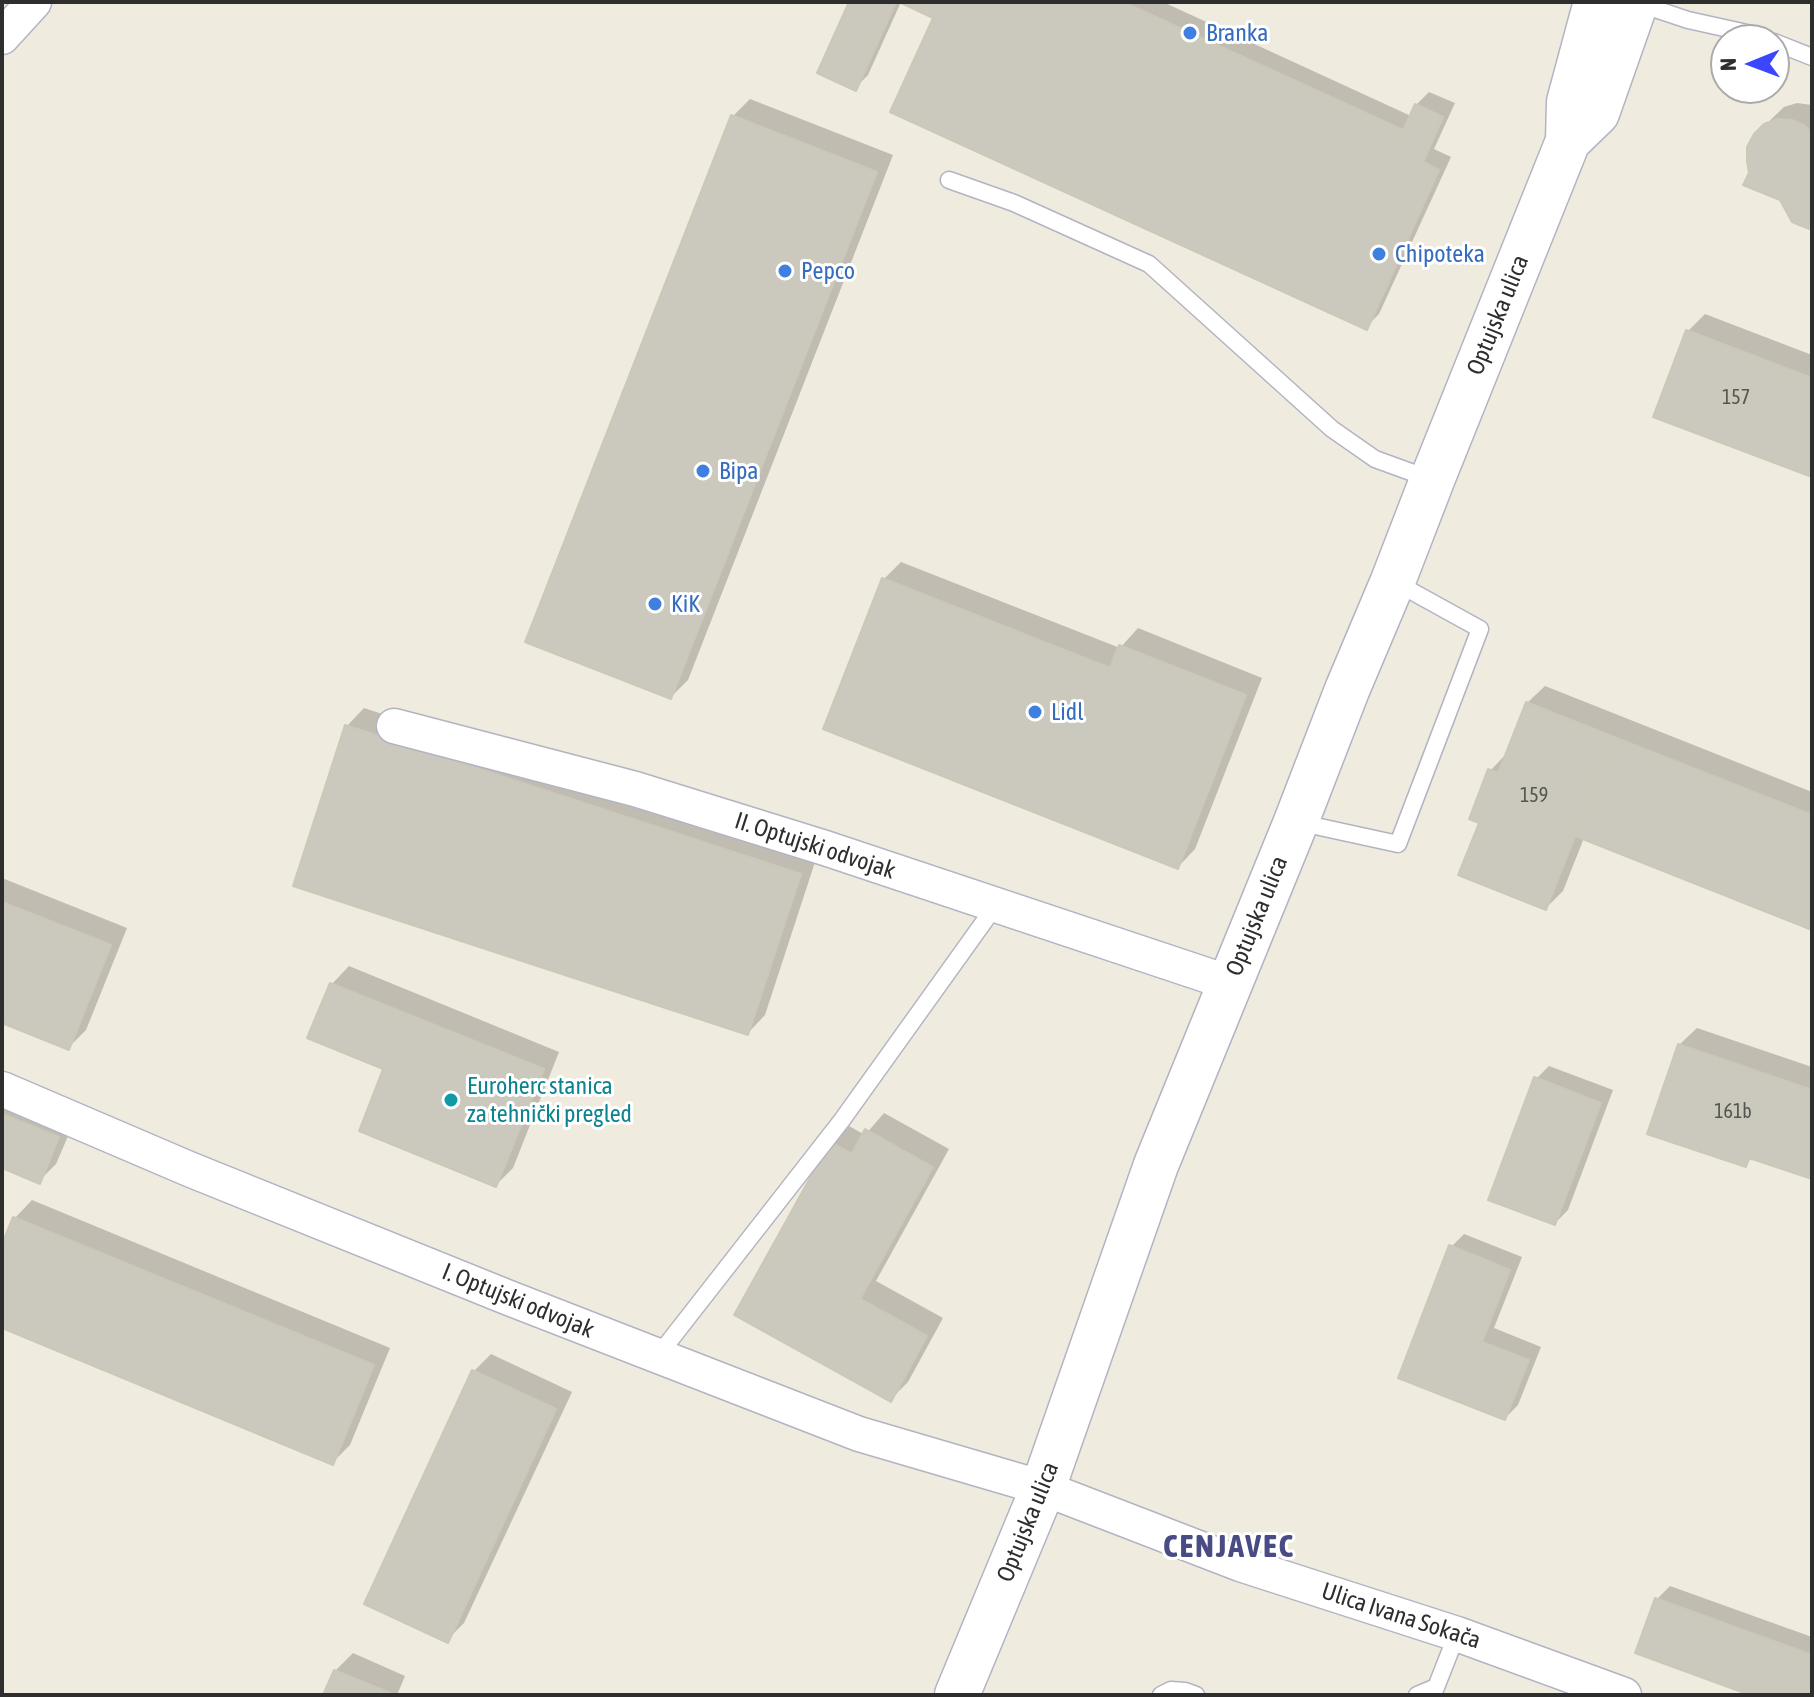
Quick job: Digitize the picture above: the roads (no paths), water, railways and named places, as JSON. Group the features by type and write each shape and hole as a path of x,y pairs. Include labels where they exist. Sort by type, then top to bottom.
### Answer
{"main road":[{"name":"Optujska ulica","path":"957,1695 1043,1488 1156,1165 1568,141 1569,102 1596,2"},
{"name":"Optujska ulica","path":"1568,141 1597,113 1636,2"}],"street":[{"path":"2,37 34,2"},
{"name":"II. Optujski odvojak","path":"394,726 635,789 825,848 1230,983"},
{"name":"I. Optujski odvojak","path":"2,1089 204,1175 657,1357 859,1434 1043,1488"},
{"name":"Ulica Ivana Sokača","path":"1043,1488 1240,1564 1457,1634 1624,1695"}],"lane":[{"path":"1636,2 1710,25"},
{"path":"1790,48 1812,57"},
{"path":"949,180 1014,203 1149,264 1332,429 1375,459 1432,480"},
{"path":"1296,822 1398,844 1480,629 1393,581"},
{"path":"657,1357 842,1120 996,905"},
{"path":"1417,1695 1435,1691 1457,1634"},
{"path":"1161,1695 1171,1690 1196,1695"}],"place":[{"name":"Branka","path":"1190,33"},
{"name":"Chipoteka","path":"1379,254"},
{"name":"Pepco","path":"785,271"},
{"name":"Bipa","path":"703,471"},
{"name":"KiK","path":"655,604"},
{"name":"Lidl","path":"1035,712"},
{"name":"Euroherc stanica za tehnički pregled","path":"451,1100"}],"district":[{"name":"CENJAVEC","path":"1229,1547"}]}
